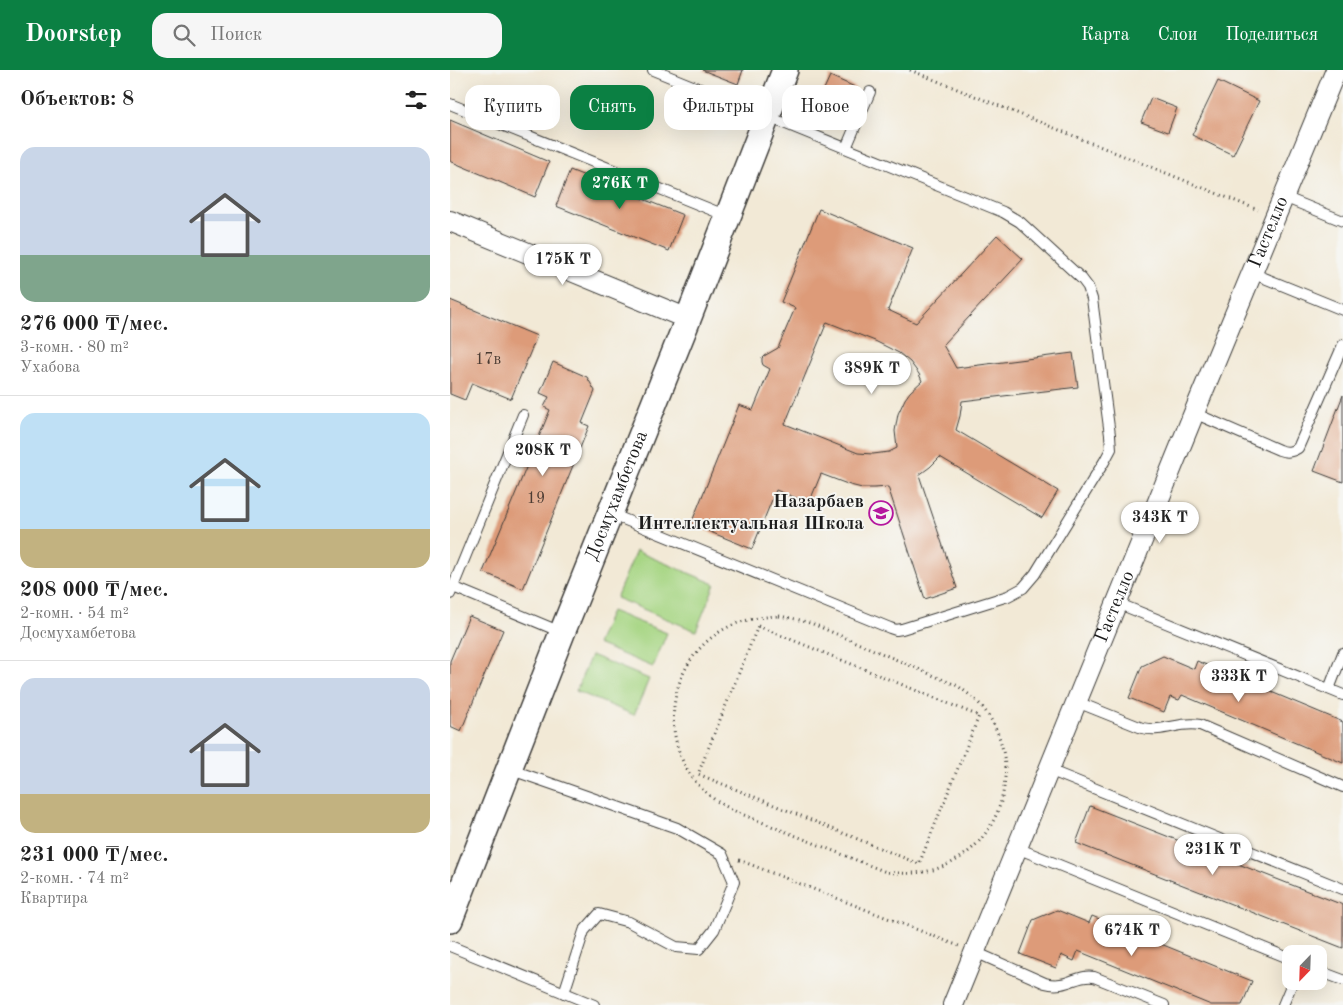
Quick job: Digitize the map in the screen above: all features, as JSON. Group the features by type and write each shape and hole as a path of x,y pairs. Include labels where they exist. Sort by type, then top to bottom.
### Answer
{"street":[{"name":"Досмухамбетова","path":"772,103 785,70"},
{"name":"Гастелло","path":"954,1005 1194,413 1336,70"},
{"name":"Досмухамбетова","path":"450,920 762,130"},
{"path":"450,222 688,318"}],"lane":[{"path":"653,70 690,85"},
{"path":"846,148 870,92"},
{"path":"450,104 728,216"},
{"path":"610,513 896,630 1008,596 1023,588 1035,574 1111,449 1092,299 1088,287 1082,280 1012,217 772,118"},
{"path":"1284,197 1343,222"},
{"path":"1252,273 1343,310"},
{"path":"1194,413 1279,450 1292,452 1298,448 1343,345"},
{"path":"523,415 452,591 562,633"},
{"path":"1117,603 1343,695"},
{"path":"1329,689 1343,653"},
{"path":"1077,702 1149,730 1192,723 1200,725 1343,787"},
{"path":"509,770 677,828 722,854 734,882 714,930 699,949 676,946 629,922 600,914 584,931 564,993"},
{"path":"1049,770 1343,889"},
{"path":"1017,848 1282,956"},
{"path":"450,946 594,1005"},
{"path":"975,952 1052,985 1068,983 1082,977 1094,977 1164,1005"},
{"path":"1328,974 1343,980"},
{"path":"1283,1005 1289,990"}],"path":[{"path":"910,70 1275,217"},
{"path":"762,617 788,618 812,624 958,686 972,696 983,708 1000,736 1004,752 1006,777 1002,801 996,816 982,837 965,854 936,869 903,874 886,872 724,806 710,796 687,771 675,739 672,723 673,706 676,689 682,673 702,646 730,626 746,620 762,617"},
{"path":"758,626 979,716 919,864 698,774 758,626"},
{"path":"722,854 975,952"}],"green space":[{"path":"636,551 715,584 696,631 616,598"},
{"path":"611,611 667,633 653,667 597,644"},
{"path":"591,655 649,679 634,715 576,691"}],"building":[{"path":"702,70 743,70 738,84"},
{"path":"830,76 850,85 826,85"},
{"path":"1218,81 1259,101 1233,155 1192,135"},
{"path":"1151,98 1177,108 1168,132 1141,122"},
{"path":"450,120 465,126 465,130 474,130 549,162 535,197 450,161"},
{"path":"570,170 683,215 669,251 556,206"},
{"path":"819,209 913,248 888,310 916,323 997,235 1023,259 943,345 956,368 1073,353 1078,387 962,401 956,430 1058,491 1042,518 940,457 919,475 957,588 925,599 888,487 862,488 821,474 809,503 776,490 752,549 691,524 739,405 753,410 770,369 763,365 762,358 778,348 795,308 781,302","holes":["827,322 875,341 899,353 910,362 922,381 910,392 898,414 895,431 897,448 889,452 858,453 785,424"]},
{"path":"450,300 537,336 511,399 472,383 465,400 450,394"},
{"path":"553,362 587,377 595,391 582,423 589,426 523,589 483,572 550,410 544,407 549,397 540,393"},
{"path":"1343,395 1343,482 1314,471"},
{"path":"469,616 503,630 461,731 450,726 450,661"},
{"path":"1163,656 1194,669 1197,661 1343,722 1343,763 1182,695 1179,700 1170,697 1164,712 1129,698 1142,666"},
{"path":"1090,806 1343,905 1343,948 1076,843"},
{"path":"1057,910 1089,923 1092,916 1252,981 1242,1005 1211,1005 1078,951 1074,961 1061,955 1056,968 1020,954 1033,920"}],"place":[{"name":"Назарбаев Интеллектуальная Школа","path":"881,513"}]}
